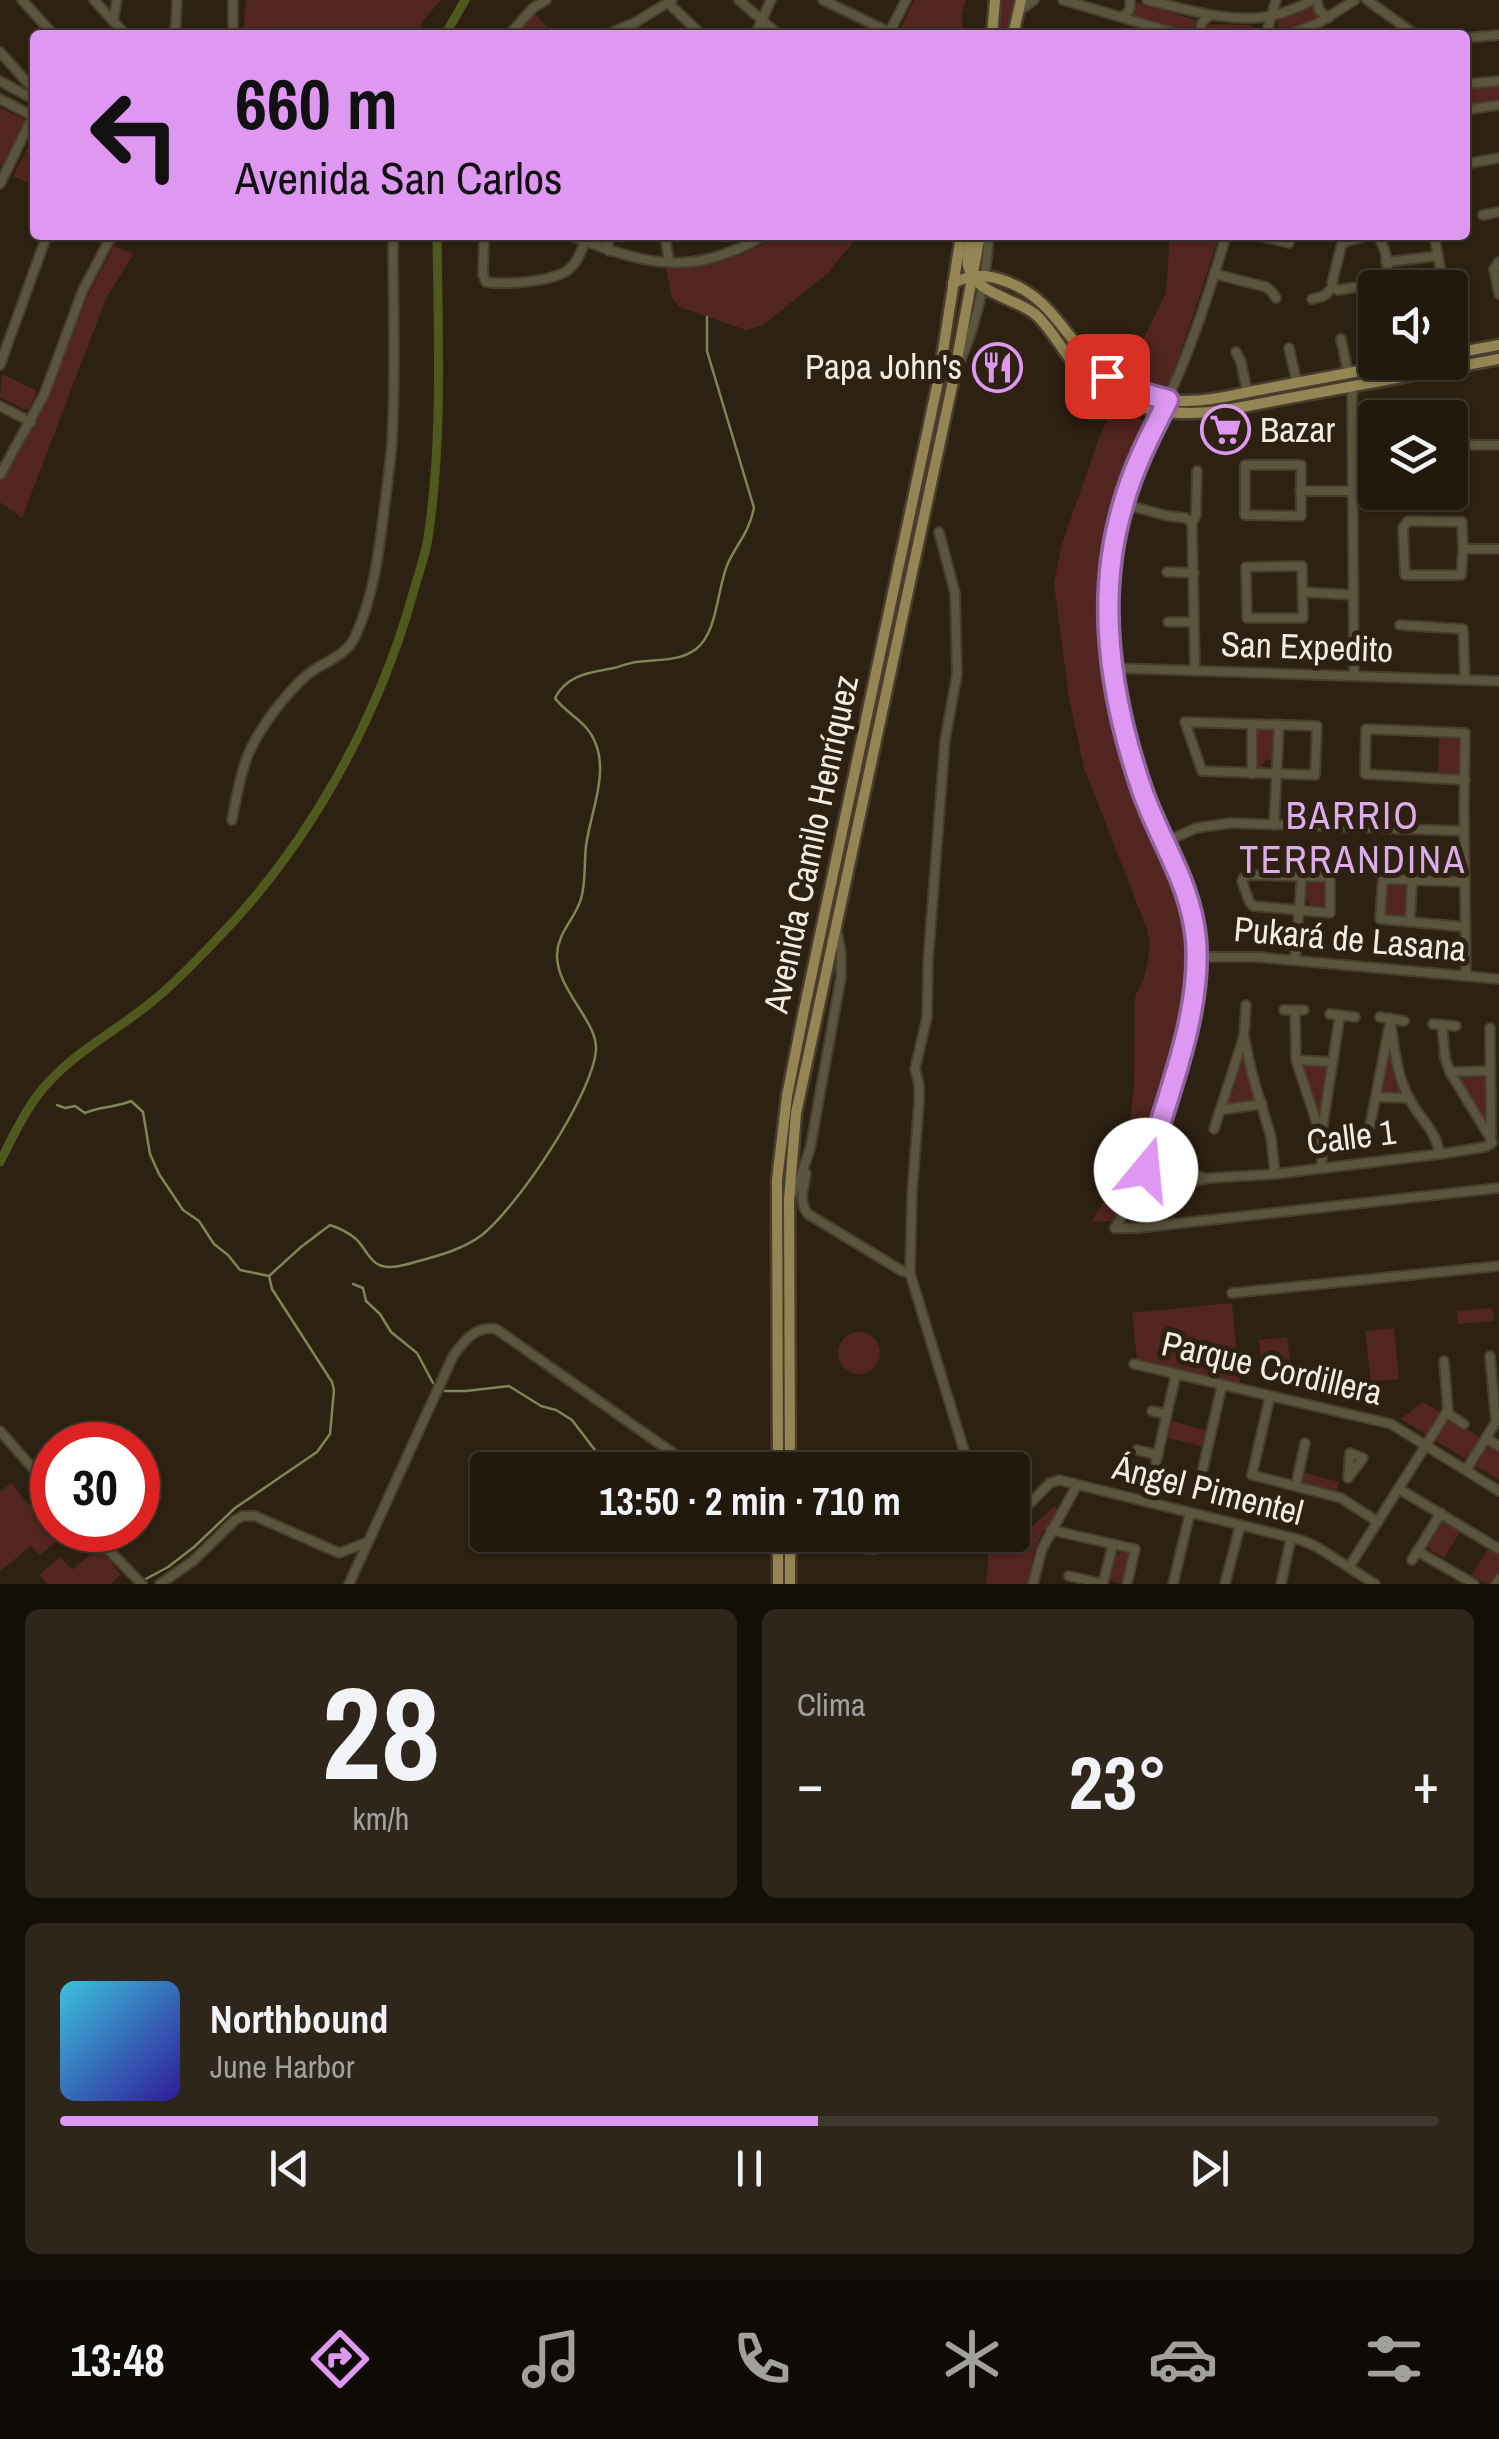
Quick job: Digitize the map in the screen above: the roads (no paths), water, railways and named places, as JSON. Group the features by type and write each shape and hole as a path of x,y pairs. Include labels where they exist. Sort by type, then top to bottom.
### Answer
{"main road":[{"path":"992,30 995,0"},
{"name":"Avenida Camilo Henríquez","path":"778,1452 778,1180 787,1096 936,392 960,240"},
{"path":"971,240 968,261 980,279 1046,324 1076,366 1094,383 1126,402 1162,412 1220,412 1499,360"},
{"name":"Avenida Camilo Henríquez","path":"790,1452 790,1155 800,1088 954,372 980,279 980,240"},
{"path":"954,283 980,279 1025,290 1046,306 1083,354 1107,376 1135,391 1168,400 1200,400 1358,372"},
{"path":"1016,302 1025,290"},
{"path":"1468,351 1499,346"},
{"path":"778,1552 778,1584"},
{"path":"790,1552 790,1584"}],"street":[{"path":"22,0 49,30"},
{"path":"94,0 121,30"},
{"path":"113,21 117,0"},
{"path":"175,30 177,0"},
{"path":"233,0 233,30"},
{"path":"514,30 533,8 546,0"},
{"path":"739,0 772,30"},
{"path":"757,30 771,0"},
{"path":"823,0 883,30"},
{"path":"891,30 906,0"},
{"path":"1020,6 1034,0"},
{"path":"1064,0 1163,30"},
{"path":"1121,18 1127,14 1130,0"},
{"path":"1147,0 1212,14 1272,16 1315,0 1328,18"},
{"path":"1268,30 1276,0"},
{"path":"1300,30 1355,0"},
{"path":"1367,0 1409,30"},
{"path":"629,30 670,2 697,30"},
{"path":"1200,30 1204,19 1212,14"},
{"path":"1470,38 1499,35"},
{"path":"0,52 30,86"},
{"path":"8,62 8,71 0,79 30,97"},
{"path":"1470,84 1499,81"},
{"path":"0,99 30,115"},
{"path":"1470,111 1499,105"},
{"path":"0,184 30,125"},
{"path":"1470,163 1499,158"},
{"path":"1483,215 1499,212"},
{"path":"0,365 45,240"},
{"path":"0,476 44,394 84,290 109,240"},
{"path":"232,820 248,754 298,683 354,641 370,597 392,443 393,240"},
{"path":"484,240 484,275 486,282 494,284 542,280 561,274 572,267 585,242"},
{"path":"580,240 630,258 670,262 713,259 756,240"},
{"path":"608,240 609,252"},
{"path":"665,240 670,262"},
{"name":"Avenida Camilo Henríquez","path":"980,279 987,240"},
{"path":"1225,240 1192,340 1123,504 1110,577 1108,614 1113,668 1124,725 1149,808 1187,893 1196,957 1195,987 1186,1028 1146,1170 1115,1228 1499,1188"},
{"path":"1277,240 1289,243"},
{"path":"1333,288 1342,243 1352,240"},
{"path":"1333,288 1382,282 1388,276 1381,240"},
{"path":"1435,240 1441,270"},
{"path":"1386,262 1438,256"},
{"path":"1499,262 1494,269 1499,294"},
{"path":"1215,274 1266,288 1276,298"},
{"path":"1312,299 1333,288"},
{"path":"1342,339 1348,374"},
{"path":"1289,348 1297,383"},
{"path":"1236,352 1247,392"},
{"path":"1352,388 1354,676"},
{"path":"0,406 31,422"},
{"path":"1468,445 1499,444"},
{"path":"1246,465 1301,465 1300,491 1301,516 1245,515 1246,465"},
{"path":"1195,671 1192,524 1197,471"},
{"path":"1300,491 1352,491"},
{"path":"1123,504 1184,518 1192,524"},
{"path":"1459,521 1463,526 1463,549 1461,575 1406,574 1404,524 1459,521"},
{"path":"938,532 956,593 957,674 944,756 927,1017 915,1069 920,1102 910,1273 965,1452"},
{"path":"1463,549 1499,549"},
{"path":"1302,566 1303,592 1304,618 1247,618 1246,567 1302,566"},
{"path":"1168,572 1194,572"},
{"path":"1303,592 1353,595"},
{"path":"1168,622 1194,622"},
{"path":"1400,624 1464,629 1465,680"},
{"name":"San Expedito","path":"1113,668 1499,682"},
{"path":"1184,722 1252,724 1316,726 1315,775 1202,771 1184,722"},
{"path":"1252,724 1252,774"},
{"path":"1274,825 1279,724"},
{"path":"1465,780 1365,774 1366,729 1465,733 1466,976"},
{"path":"1164,842 1186,832 1230,823 1464,831"},
{"path":"1250,876 1302,876 1328,877 1330,913 1253,906 1242,881 1250,876"},
{"path":"1296,960 1302,876"},
{"path":"1465,882 1383,879 1380,919 1465,927"},
{"path":"1410,922 1412,880"},
{"path":"836,928 841,977 802,1196 804,1208 814,1218 910,1273"},
{"name":"Pukará de Lasana","path":"1196,957 1257,956 1499,979"},
{"path":"1214,1129 1244,1036 1246,1006"},
{"path":"1284,1010 1300,1010 1296,1060 1322,1137"},
{"path":"1322,1168 1335,1014 1355,1017"},
{"path":"1386,1018 1404,1021"},
{"path":"1370,1126 1386,1018"},
{"path":"1386,1018 1409,1098 1434,1132 1440,1154"},
{"path":"1456,1026 1438,1025 1445,1058 1491,1139"},
{"path":"1490,1028 1491,1139"},
{"path":"1244,1036 1271,1137 1275,1174"},
{"path":"1296,1060 1332,1062"},
{"path":"1450,1072 1489,1071"},
{"path":"1377,1096 1409,1098"},
{"path":"1220,1110 1262,1104"},
{"name":"Calle 1","path":"1137,1191 1211,1178 1275,1174 1484,1148 1492,1143 1491,1139"},
{"path":"789,1200 810,1149"},
{"name":"Calle 1","path":"1146,1170 1211,1178"},
{"path":"1232,1293 1499,1266"},
{"path":"350,1584 453,1356 483,1328 496,1329 671,1452"},
{"path":"1466,1470 1496,1417 1490,1356"},
{"path":"1349,1567 1447,1413 1444,1360"},
{"name":"Parque Cordillera","path":"1134,1364 1391,1424 1499,1491"},
{"path":"1137,1450 1157,1458 1176,1374"},
{"path":"1201,1477 1222,1384"},
{"path":"1270,1396 1252,1474 1341,1498 1378,1522"},
{"path":"1152,1411 1167,1414"},
{"path":"1447,1413 1464,1424"},
{"path":"0,1432 30,1465"},
{"path":"1486,1438 1499,1446"},
{"path":"1296,1485 1305,1443"},
{"path":"1341,1498 1348,1478"},
{"path":"1030,1502 1050,1483 1059,1480 1077,1486 1051,1530 1038,1559 1033,1584"},
{"name":"Ángel Pimentel","path":"1077,1486 1292,1538 1317,1547 1375,1584"},
{"path":"1399,1489 1499,1550"},
{"path":"1173,1584 1190,1513"},
{"path":"1441,1513 1414,1555 1474,1584"},
{"path":"160,1584 243,1516 255,1516 356,1564"},
{"path":"1226,1584 1240,1526"},
{"path":"1051,1530 1136,1550 1127,1584"},
{"path":"1281,1584 1292,1538"},
{"path":"339,1553 369,1540"},
{"path":"1069,1576 1103,1584 1113,1544"},
{"path":"111,1552 140,1582"}],"waterway":[{"path":"448,30 465,0"},
{"path":"0,1162 26,1112 49,1081 162,993 248,905 308,825 358,737 397,644 428,538 438,425 437,240"},
{"path":"144,1580 168,1567 235,1508 317,1452 330,1434 332,1382 272,1289 269,1276 330,1225 353,1237 374,1262 387,1267 435,1256 475,1240 497,1221 533,1176 582,1094 596,1050 595,1039 563,980 557,954 560,939 583,893 586,846 600,767 591,735 555,698 566,684 580,676 689,653 709,632 724,573 754,508 707,351 707,317"},
{"path":"57,1105 75,1106 85,1113 131,1101 143,1112 150,1154 159,1174 183,1210 199,1221 214,1244 240,1270 269,1276"},
{"path":"353,1284 363,1288 366,1301 391,1332 417,1353 433,1383"},
{"path":"445,1391 509,1386 572,1420 596,1452"}],"place":[{"name":"Papa John's","path":"997,367"},
{"name":"Bazar","path":"1225,430"}],"district":[{"name":"BARRIO TERRANDINA","path":"1353,838"}]}
